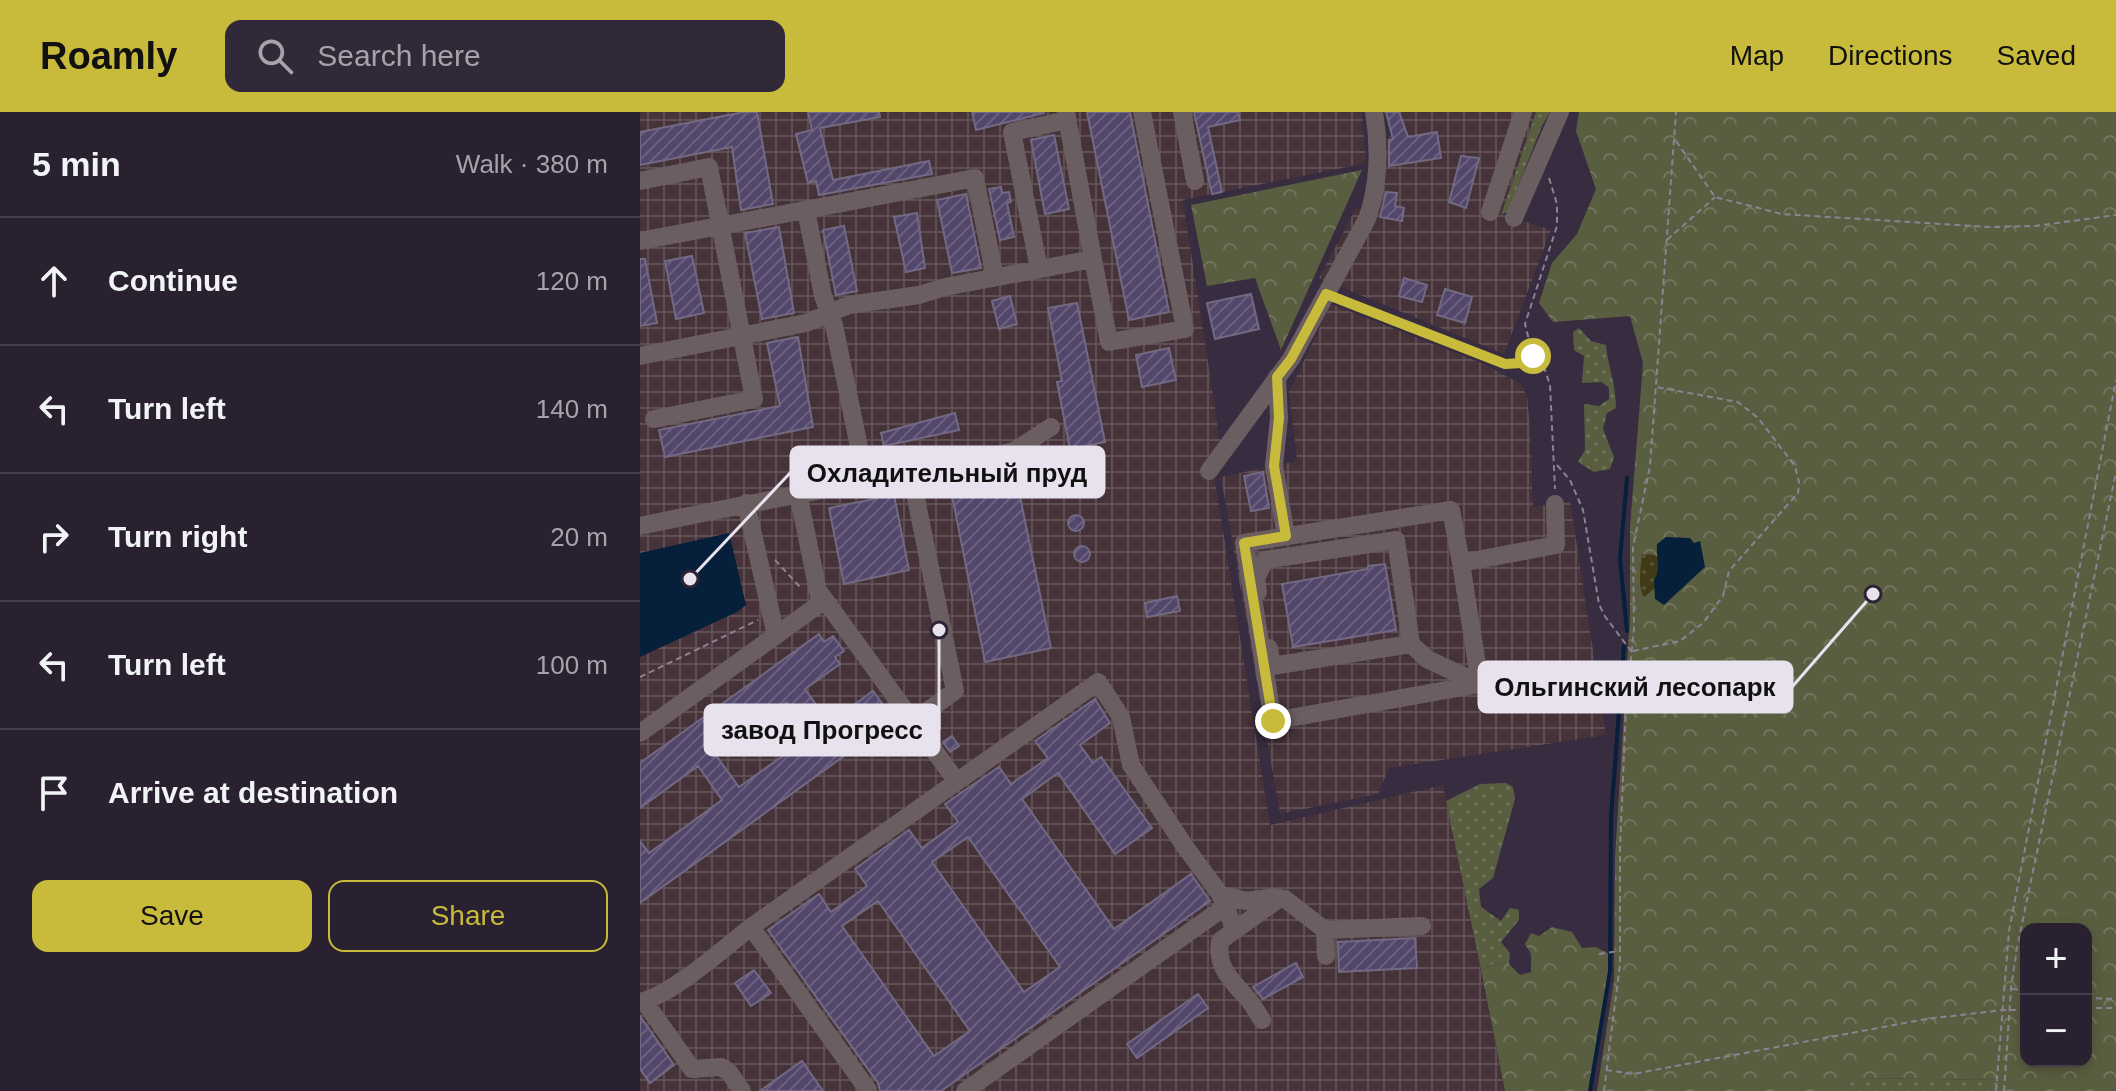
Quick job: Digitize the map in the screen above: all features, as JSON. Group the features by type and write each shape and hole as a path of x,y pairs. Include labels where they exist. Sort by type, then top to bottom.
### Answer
{"lane":[{"path":"1039,269 1012,132 1066,116 1109,342 1185,329 1142,112"},
{"path":"1182,112 1195,181"},
{"path":"1209,471 1291,359 1367,219 1377,174 1374,112"},
{"path":"1490,212 1523,112"},
{"path":"1514,218 1560,112"},
{"path":"640,181 709,167 754,399 654,419"},
{"path":"640,241 975,178 995,277"},
{"path":"806,210 866,481"},
{"path":"640,356 806,323 849,305 919,295 945,287 1093,259"},
{"path":"1277,377 1279,418 1274,466 1286,536"},
{"path":"640,526 1014,451 1051,427"},
{"path":"911,474 955,691 913,721"},
{"path":"798,493 821,598 957,782"},
{"path":"1461,563 1556,545 1555,502"},
{"path":"746,503 776,636"},
{"path":"1451,510 1480,684 1273,721 1244,543 1451,510"},
{"path":"1411,644 1272,666 1256,578 1265,560 1396,540 1411,644 1427,659 1480,684"},
{"path":"640,733 776,636 821,598"},
{"path":"742,1091 729,1072 721,1067 692,1069 642,1002 666,990 1098,682 1121,717 1128,759 1135,772 1227,900 1235,930"},
{"path":"1262,1020 1248,999 1225,975 1218,953 1220,941 1280,898"},
{"path":"965,1091 1227,900 1280,898 1300,909 1325,930 1422,926"},
{"path":"751,927 868,1090"},
{"path":"1325,930 1326,956"}],"path":[{"path":"1604,1091 1620,951 1620,832 1632,652 1633,547 1650,466 1676,112"},
{"path":"1675,140 1715,197 1782,214 1976,226 2035,226 2116,215"},
{"path":"1549,179 1557,204 1557,226 1525,324 1533,356 1544,367 1550,385 1556,464 1555,502"},
{"path":"1666,241 1715,197"},
{"path":"1326,294 1505,364 1522,363 1533,356"},
{"path":"1996,1091 2009,931 2116,380"},
{"path":"1632,652 1680,641 1703,623 1723,596 1729,571 1798,493 1799,482 1795,466 1758,418 1738,402 1656,387"},
{"path":"1556,464 1570,480 1583,510 1599,604 1632,652"},
{"path":"2004,1091 2017,948 2116,472"},
{"path":"774,559 806,593 821,598"},
{"path":"640,677 771,614"},
{"path":"1599,954 1620,951"},
{"path":"2011,988 2020,989"},
{"path":"2092,998 2116,999"},
{"path":"2092,1008 2116,1008"},
{"path":"1606,1070 1633,1074 1926,1019 2020,1010"}],"shaded area":[{"path":"640,112 1362,112 1366,162 1362,164 1183,200 1221,447 1214,474 1270,825 1443,785 1505,1091 640,1091"},
{"path":"1384,112 1536,112 1501,214 1551,230 1504,354 1319,278 1356,208 1375,216 1382,141 1392,135"},
{"path":"1331,304 1484,364 1521,384 1527,397 1533,507 1570,501 1606,735 1389,768 1378,794 1280,814 1221,477 1297,461 1289,392"}],"green space":[{"path":"1536,112 1550,112 1508,211 1501,215"},
{"path":"1579,112 2116,112 2116,1091 2004,1091 2004,1080 1855,1078 1849,1081 1846,1091 1597,1091 1614,980 1615,857 1630,617 1630,527 1643,363 1630,316 1553,322 1539,303 1552,263 1577,234 1596,189 1576,131"},
{"path":"1362,170 1281,350 1255,278 1207,286 1191,205"},
{"path":"1579,328 1591,341 1606,345 1616,399 1616,408 1607,413 1603,429 1614,457 1610,469 1594,472 1578,462 1585,450 1584,404 1599,406 1609,399 1609,388 1602,382 1582,383 1584,356 1574,350 1573,332"},
{"path":"1506,783 1513,787 1515,799 1493,878 1479,889 1481,907 1501,921 1510,908 1519,910 1519,920 1501,942 1510,953 1509,964 1496,963 1481,970 1446,801 1480,784"},
{"path":"1552,927 1572,932 1582,948 1596,947 1611,955 1590,1091 1505,1091 1481,970 1496,963 1509,964 1520,975 1531,972 1531,954 1525,944 1531,933 1539,936"},
{"path":"1855,1078 2005,1080 2004,1091 1846,1091 1849,1081"}],"sand":[{"path":"1642,554 1655,555 1659,559 1655,588 1644,597 1640,582"}],"water":[{"path":"729,533 746,605 640,657 640,553"},
{"path":"1666,537 1690,538 1694,543 1700,541 1705,567 1664,605 1655,599 1654,580 1658,567 1657,544"}],"building":[{"path":"757,112 773,204 741,210 732,147 640,165 640,132"},
{"path":"808,112 879,112 880,117 820,128 833,180 929,161 932,174 819,195 816,181 808,183 796,134 812,130"},
{"path":"972,112 1044,112 1044,113 976,130"},
{"path":"1087,112 1130,112 1169,312 1129,320"},
{"path":"1194,112 1238,112 1240,120 1208,127 1222,192 1212,194"},
{"path":"1386,112 1399,112 1408,137 1437,132 1441,158 1389,166 1389,140 1393,139"},
{"path":"1054,135 1069,209 1045,214 1031,140"},
{"path":"1461,156 1479,158 1466,208 1449,202"},
{"path":"1001,187 1002,193 1009,192 1011,202 1007,203 1014,237 1000,240 989,189"},
{"path":"1386,192 1397,193 1395,206 1404,208 1402,221 1380,217"},
{"path":"966,194 981,268 952,273 937,200"},
{"path":"917,213 925,268 906,272 894,217"},
{"path":"844,226 857,291 836,295 823,230"},
{"path":"779,227 794,313 762,319 745,233"},
{"path":"692,256 704,313 676,319 665,261"},
{"path":"640,259 645,259 657,323 640,326"},
{"path":"1404,278 1427,285 1422,302 1399,296"},
{"path":"1445,289 1472,297 1465,323 1437,315"},
{"path":"1251,294 1259,329 1215,339 1207,303"},
{"path":"1010,296 1017,324 999,329 992,301"},
{"path":"1077,303 1105,442 1070,449 1057,382 1062,381 1048,308"},
{"path":"798,337 813,427 665,457 659,430 780,406 767,343"},
{"path":"1169,348 1176,380 1142,387 1136,355"},
{"path":"955,413 959,430 884,446 881,433"},
{"path":"1014,467 1051,648 985,662 949,480"},
{"path":"1263,472 1269,508 1251,511 1244,476"},
{"path":"894,495 909,570 844,584 829,508"},
{"path":"1076,515 1084,523 1076,531 1068,523"},
{"path":"1082,546 1090,554 1082,562 1074,554"},
{"path":"1385,564 1396,630 1293,647 1282,584"},
{"path":"1177,596 1180,611 1147,617 1145,603"},
{"path":"819,634 824,642 833,636 844,651 835,657 840,664 805,689 829,723 873,691 894,720 640,903 640,841 649,853 722,800 698,766 640,808 640,763","holes":["787,702 811,736 739,787 715,754"]},
{"path":"1095,699 1110,723 1080,745 1093,763 1101,757 1152,828 1115,854 1058,773 1022,799 1114,929 1191,874 1210,901 941,1091 880,1091 878,1083 768,930 819,894 831,912 867,886 855,869 909,830 922,848 958,822 945,804 999,767 1011,784 1048,758 1035,741","holes":["968,837 1060,967 1024,992 932,862","878,901 970,1031 934,1056 842,926"]},
{"path":"952,736 959,746 950,752 943,742"},
{"path":"1415,938 1417,968 1339,972 1338,942"},
{"path":"1296,963 1303,977 1263,999 1253,987"},
{"path":"754,970 771,993 751,1006 735,983"},
{"path":"1198,994 1208,1008 1137,1058 1127,1044"},
{"path":"640,1016 674,1065 650,1083 640,1069"},
{"path":"802,1061 823,1091 760,1091"}],"waterway":[{"path":"1627,478 1620,559 1627,631"},
{"path":"1590,1091 1610,971 1611,817 1624,646"}],"place":[{"name":"Охладительный пруд","path":"690,579"},
{"name":"Ольгинский лесопарк","path":"1873,594"},
{"name":"завод Прогресс","path":"939,630"}],"route":[{"path":"1273,721 1244,543 1286,536 1274,466 1279,418 1277,377 1291,359 1326,294 1505,364 1522,363 1533,356"}]}
